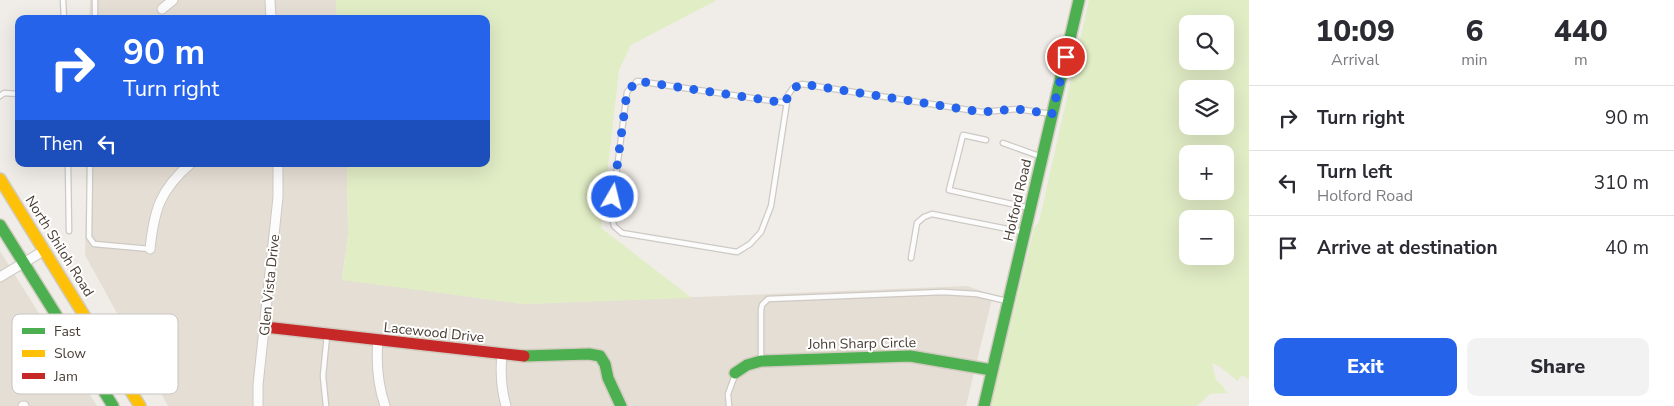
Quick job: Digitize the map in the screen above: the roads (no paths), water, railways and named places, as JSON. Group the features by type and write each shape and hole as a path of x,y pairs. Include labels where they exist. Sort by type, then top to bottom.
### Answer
{"street":[{"path":"162,9 173,0"},
{"path":"270,0 271,15"},
{"name":"Holford Road","path":"984,406 1079,0"},
{"path":"150,248 153,222 160,200 179,167"},
{"name":"Glen Vista Drive","path":"258,406 258,385 278,197 278,167"},
{"name":"North Shiloh Road","path":"0,179 84,314"},
{"path":"0,225 55,314"},
{"path":"0,277 45,250"},
{"name":"Lacewood Drive","path":"265,327 531,357 589,354 600,356 605,364 608,378 621,406"},
{"path":"378,340 377,363 385,406"},
{"path":"502,354 501,390 506,406"},
{"name":"John Sharp Circle","path":"736,373 747,366 761,361 910,356 992,370"},
{"path":"105,394 112,406"},
{"name":"North Shiloh Road","path":"133,394 140,406"}],"lane":[{"path":"62,0 64,15"},
{"path":"95,0 95,14"},
{"path":"786,103 637,81 627,92 610,215 614,226 622,233 737,252 750,244 761,232 771,206 788,95 793,88 802,84 982,112 1017,109 1052,114"},
{"path":"1,94 15,94"},
{"path":"986,140 963,135 949,190 1031,208"},
{"path":"1003,143 1042,157"},
{"path":"68,167 69,230"},
{"path":"90,167 89,237 94,244 150,248"},
{"path":"912,258 917,223 932,214 1025,232"},
{"path":"761,361 761,310 762,305 768,299 943,292 977,294 1008,301"},
{"path":"326,406 324,376 327,334"},
{"path":"729,406 728,394 736,373"}]}
